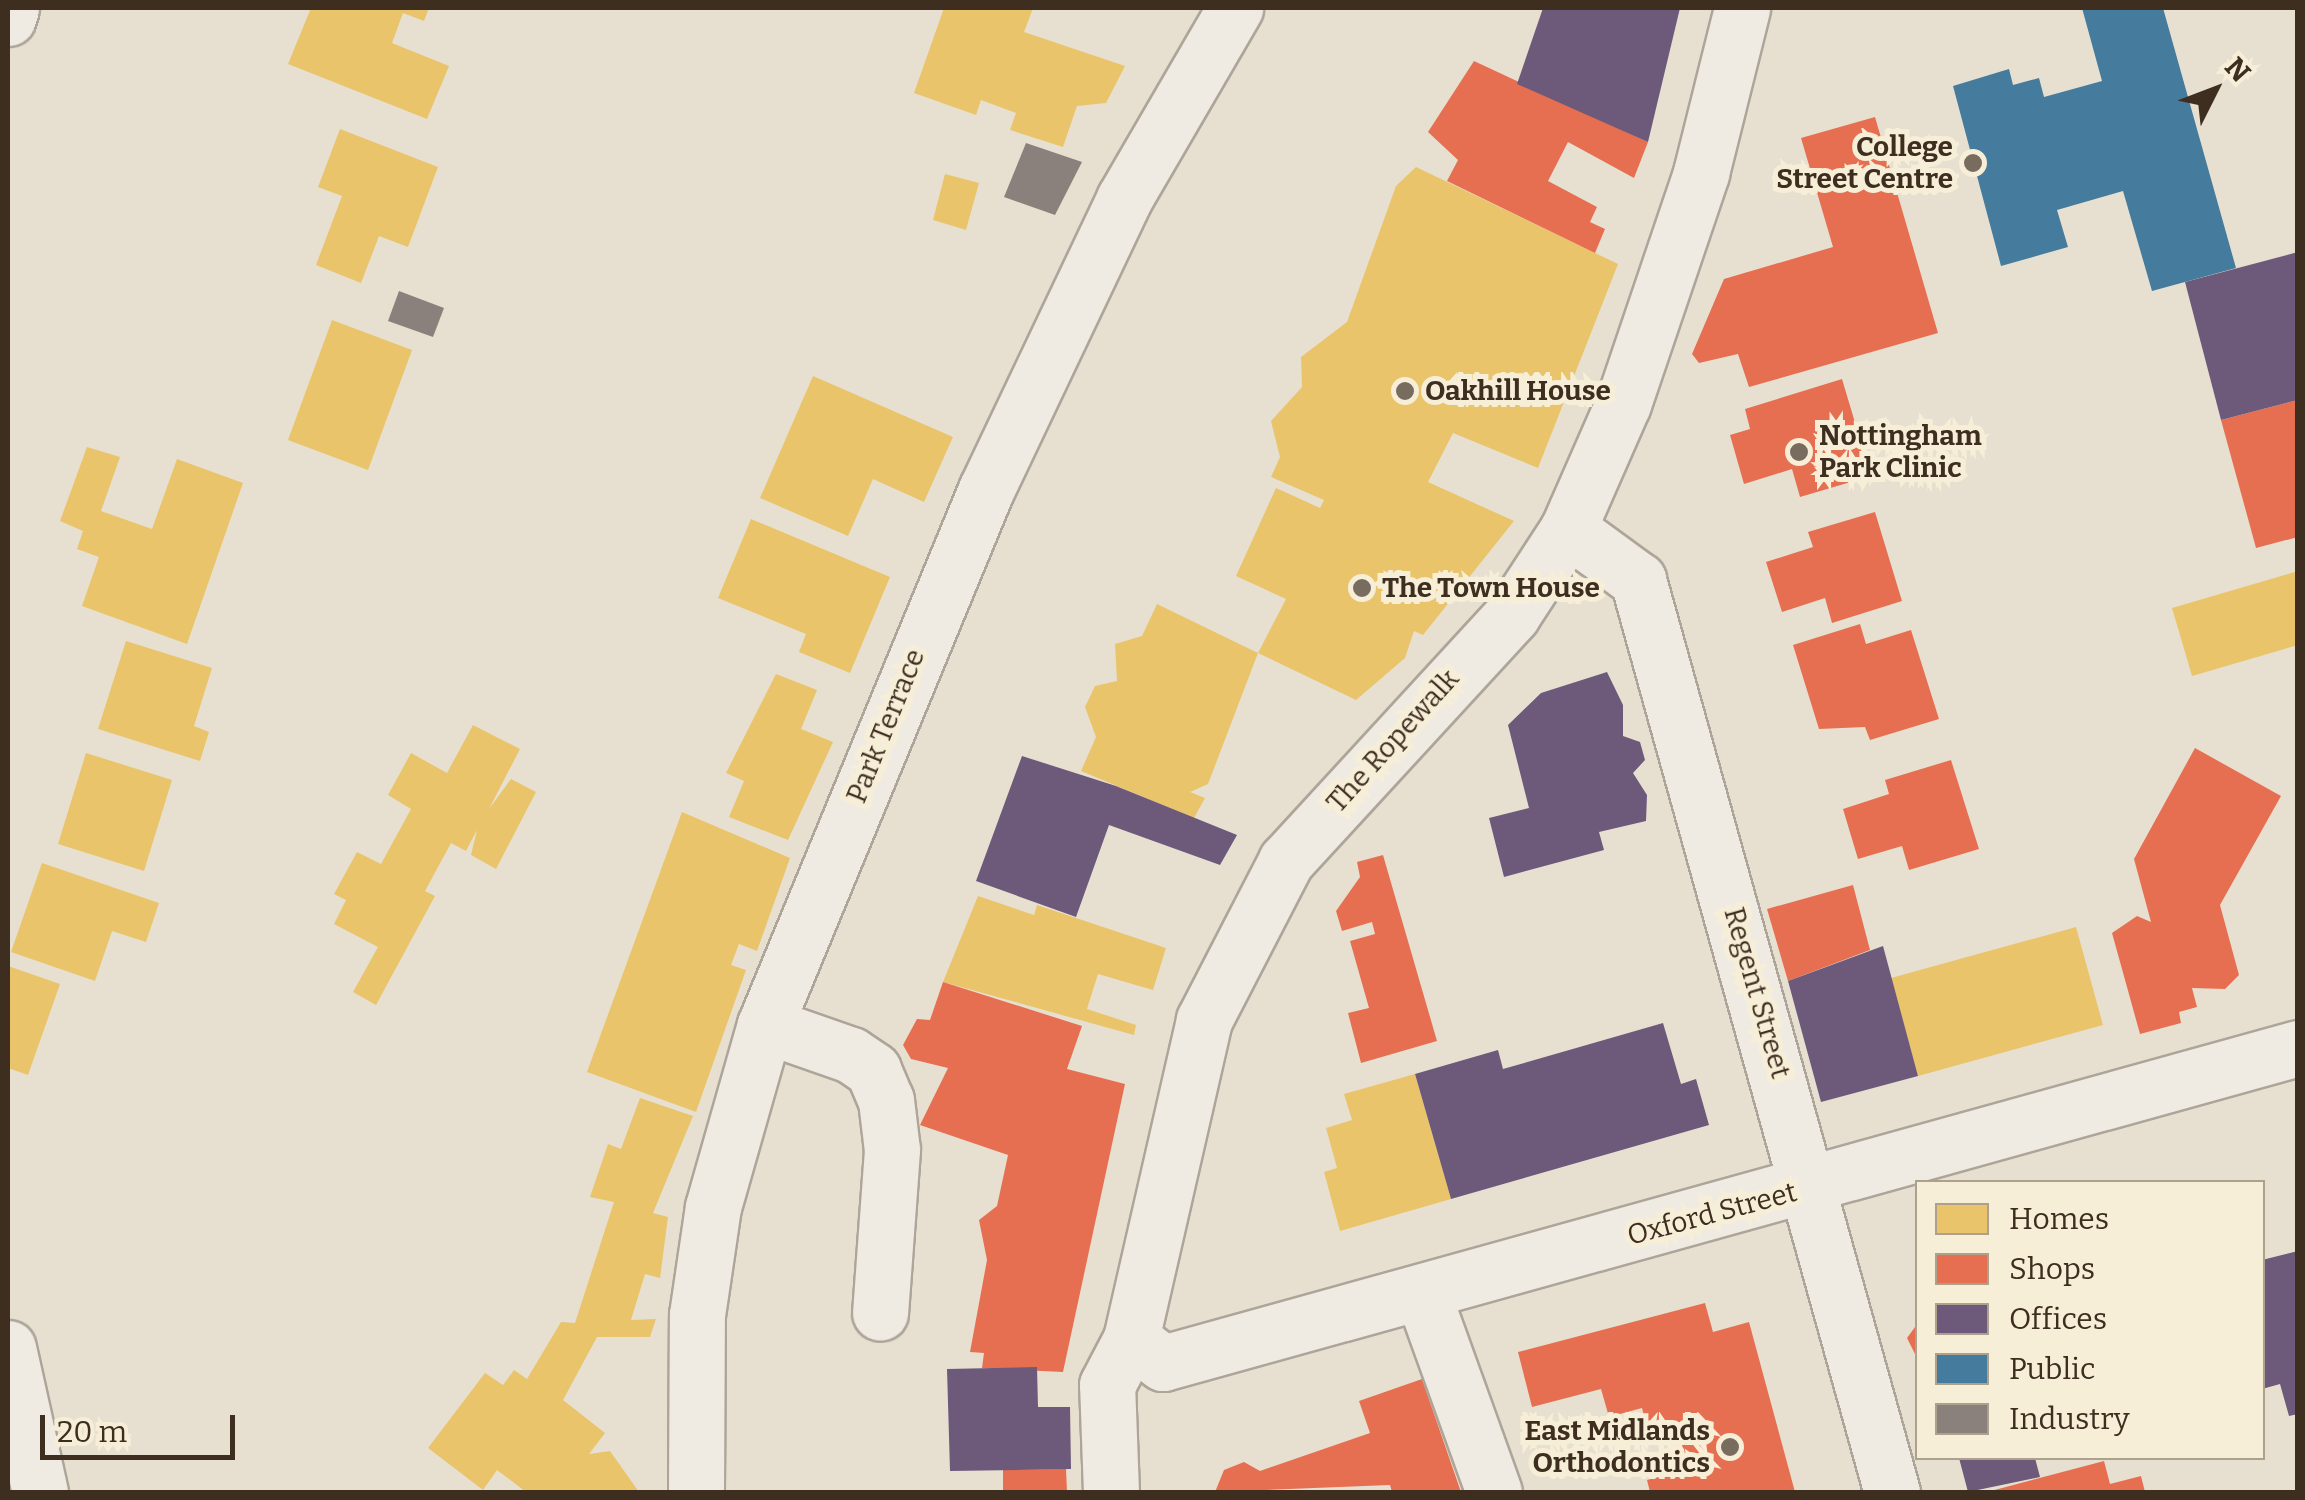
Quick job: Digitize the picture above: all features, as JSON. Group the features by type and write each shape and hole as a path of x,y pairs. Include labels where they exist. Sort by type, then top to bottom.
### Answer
{"street":[{"path":"8,18 11,8"},
{"name":"Park Terrace","path":"696,1492 697,1315 712,1206 765,1025 986,490 1124,199 1235,8"},
{"name":"The Ropewalk","path":"1111,1492 1107,1385 1132,1339 1204,1020 1244,928 1286,860 1362,771 1512,615 1568,529 1622,404 1701,173 1742,8"},
{"name":"Regent Street","path":"1568,529 1638,580 1811,1188 1892,1492"},
{"path":"765,1025 851,1056 873,1070 886,1100 892,1150 880,1313"},
{"name":"Oxford Street","path":"1132,1339 1163,1363 1811,1188 2298,1048"},
{"path":"1423,1295 1494,1492"},
{"path":"8,1348 40,1492"}],"building: Homes":[{"path":"311,8 429,8 424,21 403,13 392,43 449,66 427,119 288,64"},
{"path":"944,8 1033,8 1024,32 1125,66 1106,103 1077,106 1063,147 1010,130 1016,113 981,100 976,115 914,93"},
{"path":"340,129 438,167 408,247 379,236 361,283 316,265 342,196 318,187"},
{"path":"1416,167 1618,264 1538,468 1453,433 1428,482 1514,521 1423,635 1414,631 1405,658 1356,700 1258,653 1286,599 1236,576 1276,488 1320,508 1324,500 1271,477 1280,457 1271,421 1302,387 1301,357 1347,322 1396,186"},
{"path":"945,174 979,183 966,230 933,220"},
{"path":"332,320 412,350 368,470 288,440"},
{"path":"813,376 953,437 924,502 873,479 848,536 760,498"},
{"path":"87,447 120,457 101,511 152,529 177,459 243,483 187,644 82,606 99,557 77,549 83,531 60,521"},
{"path":"751,519 890,577 850,673 799,652 806,634 718,598"},
{"path":"2298,571 2298,645 2192,676 2172,608"},
{"path":"1157,604 1258,653 1208,784 1190,792 1205,798 1194,818 1081,771 1096,737 1085,707 1095,686 1117,681 1115,644 1142,636"},
{"path":"126,641 212,668 194,726 209,732 200,761 98,729"},
{"path":"776,674 817,690 801,729 833,742 788,840 729,817 744,781 726,773"},
{"path":"473,725 520,749 489,809 511,779 536,792 496,869 471,855 477,830 466,851 451,843 425,891 435,896 376,1005 353,992 378,947 334,924 346,900 334,894 357,852 381,864 411,809 388,795 411,753 447,773"},
{"path":"86,753 172,780 144,871 58,844"},
{"path":"682,812 790,858 757,951 739,944 731,965 746,970 696,1112 587,1072"},
{"path":"42,863 159,903 146,942 112,931 95,981 11,952"},
{"path":"978,896 1034,915 1037,905 1166,948 1153,990 1098,974 1087,1009 1136,1025 1134,1035 943,982"},
{"path":"2076,927 2103,1025 1918,1076 1891,978"},
{"path":"8,966 60,984 28,1075 8,1068"},
{"path":"1415,1074 1451,1199 1340,1231 1324,1172 1337,1168 1326,1128 1352,1120 1344,1094"},
{"path":"640,1098 693,1116 653,1213 668,1217 660,1278 645,1274 631,1320 656,1319 650,1337 597,1337 563,1400 605,1433 589,1454 610,1451 639,1492 526,1492 497,1470 483,1490 428,1448 485,1373 503,1385 514,1370 527,1379 561,1322 575,1323 614,1202 590,1197 608,1144 621,1149"}],"building: Shops":[{"path":"1474,61 1648,142 1634,178 1568,142 1548,181 1597,207 1590,222 1605,229 1595,253 1447,181 1458,160 1428,132"},
{"path":"1875,117 1938,333 1749,387 1738,354 1699,363 1692,354 1724,279 1833,247 1801,138"},
{"name":"Nottingham Park Clinic","path":"1842,379 1871,476 1800,497 1792,469 1744,484 1730,435 1750,429 1745,409"},
{"path":"2298,400 2298,537 2256,548 2221,420"},
{"path":"1875,512 1902,601 1832,623 1825,598 1782,612 1766,562 1813,547 1808,532"},
{"path":"1860,624 1866,644 1911,630 1939,719 1870,740 1865,727 1819,729 1793,645"},
{"path":"2195,748 2281,796 2220,905 2239,975 2225,989 2192,988 2197,1007 2179,1012 2181,1023 2140,1034 2112,933 2137,916 2151,922 2134,859"},
{"path":"1951,760 1979,849 1909,870 1902,846 1858,859 1843,809 1889,794 1885,780"},
{"path":"1383,855 1437,1041 1361,1063 1348,1013 1369,1008 1350,941 1375,934 1372,922 1342,931 1336,911 1360,877 1357,862"},
{"path":"1853,885 1870,950 1788,981 1767,909"},
{"path":"943,982 1082,1026 1067,1069 1125,1084 1063,1372 982,1368 984,1353 970,1352 987,1260 979,1220 997,1206 1008,1155 920,1125 948,1068 911,1059 903,1045 917,1019 930,1020"},
{"path":"1705,1303 1713,1332 1749,1322 1795,1492 1650,1492 1647,1480 1682,1471 1674,1438 1651,1444 1642,1408 1609,1417 1601,1389 1532,1407 1518,1352"},
{"path":"1915,1327 1915,1354 1907,1338"},
{"path":"1422,1379 1461,1492 1392,1492 1390,1485 1215,1492 1224,1470 1244,1462 1260,1471 1370,1433 1359,1401"},
{"path":"2104,1461 2110,1484 2141,1476 2145,1492 1987,1492"},
{"path":"1066,1469 1067,1492 1003,1492 1003,1470"}],"building: Offices":[{"path":"1543,8 1680,8 1648,142 1517,84"},
{"path":"2298,252 2298,400 2221,420 2185,282"},
{"path":"1607,672 1623,705 1623,736 1640,742 1645,760 1633,773 1647,795 1646,821 1599,832 1604,850 1504,877 1489,818 1529,808 1508,725 1541,693"},
{"path":"1022,756 1116,786 1237,835 1220,865 1109,825 1076,917 976,881"},
{"path":"1883,946 1918,1076 1821,1102 1788,981"},
{"path":"1663,1023 1681,1084 1696,1079 1709,1125 1451,1199 1415,1074 1498,1050 1503,1069"},
{"path":"2298,1251 2298,1414 2289,1416 2280,1384 2265,1388 2265,1259"},
{"path":"1037,1367 1038,1407 1070,1407 1071,1469 950,1471 947,1369"},
{"path":"1960,1460 2036,1460 2040,1477 1968,1492"}],"building: Public":[{"path":"2082,8 2163,8 2236,268 2152,291 2123,191 2057,210 2068,247 2001,266 1953,86 2009,69 2013,85 2039,78 2044,97 2102,81"}],"building: Industry":[{"path":"1026,143 1082,162 1055,215 1004,197"},
{"path":"399,291 444,308 433,337 388,321"}],"place":[{"name":"College Street Centre","path":"1973,163"},
{"name":"Oakhill House","path":"1405,391"},
{"name":"Nottingham Park Clinic","path":"1799,452"},
{"name":"The Town House","path":"1362,588"},
{"name":"East Midlands Orthodontics","path":"1730,1447"}]}
